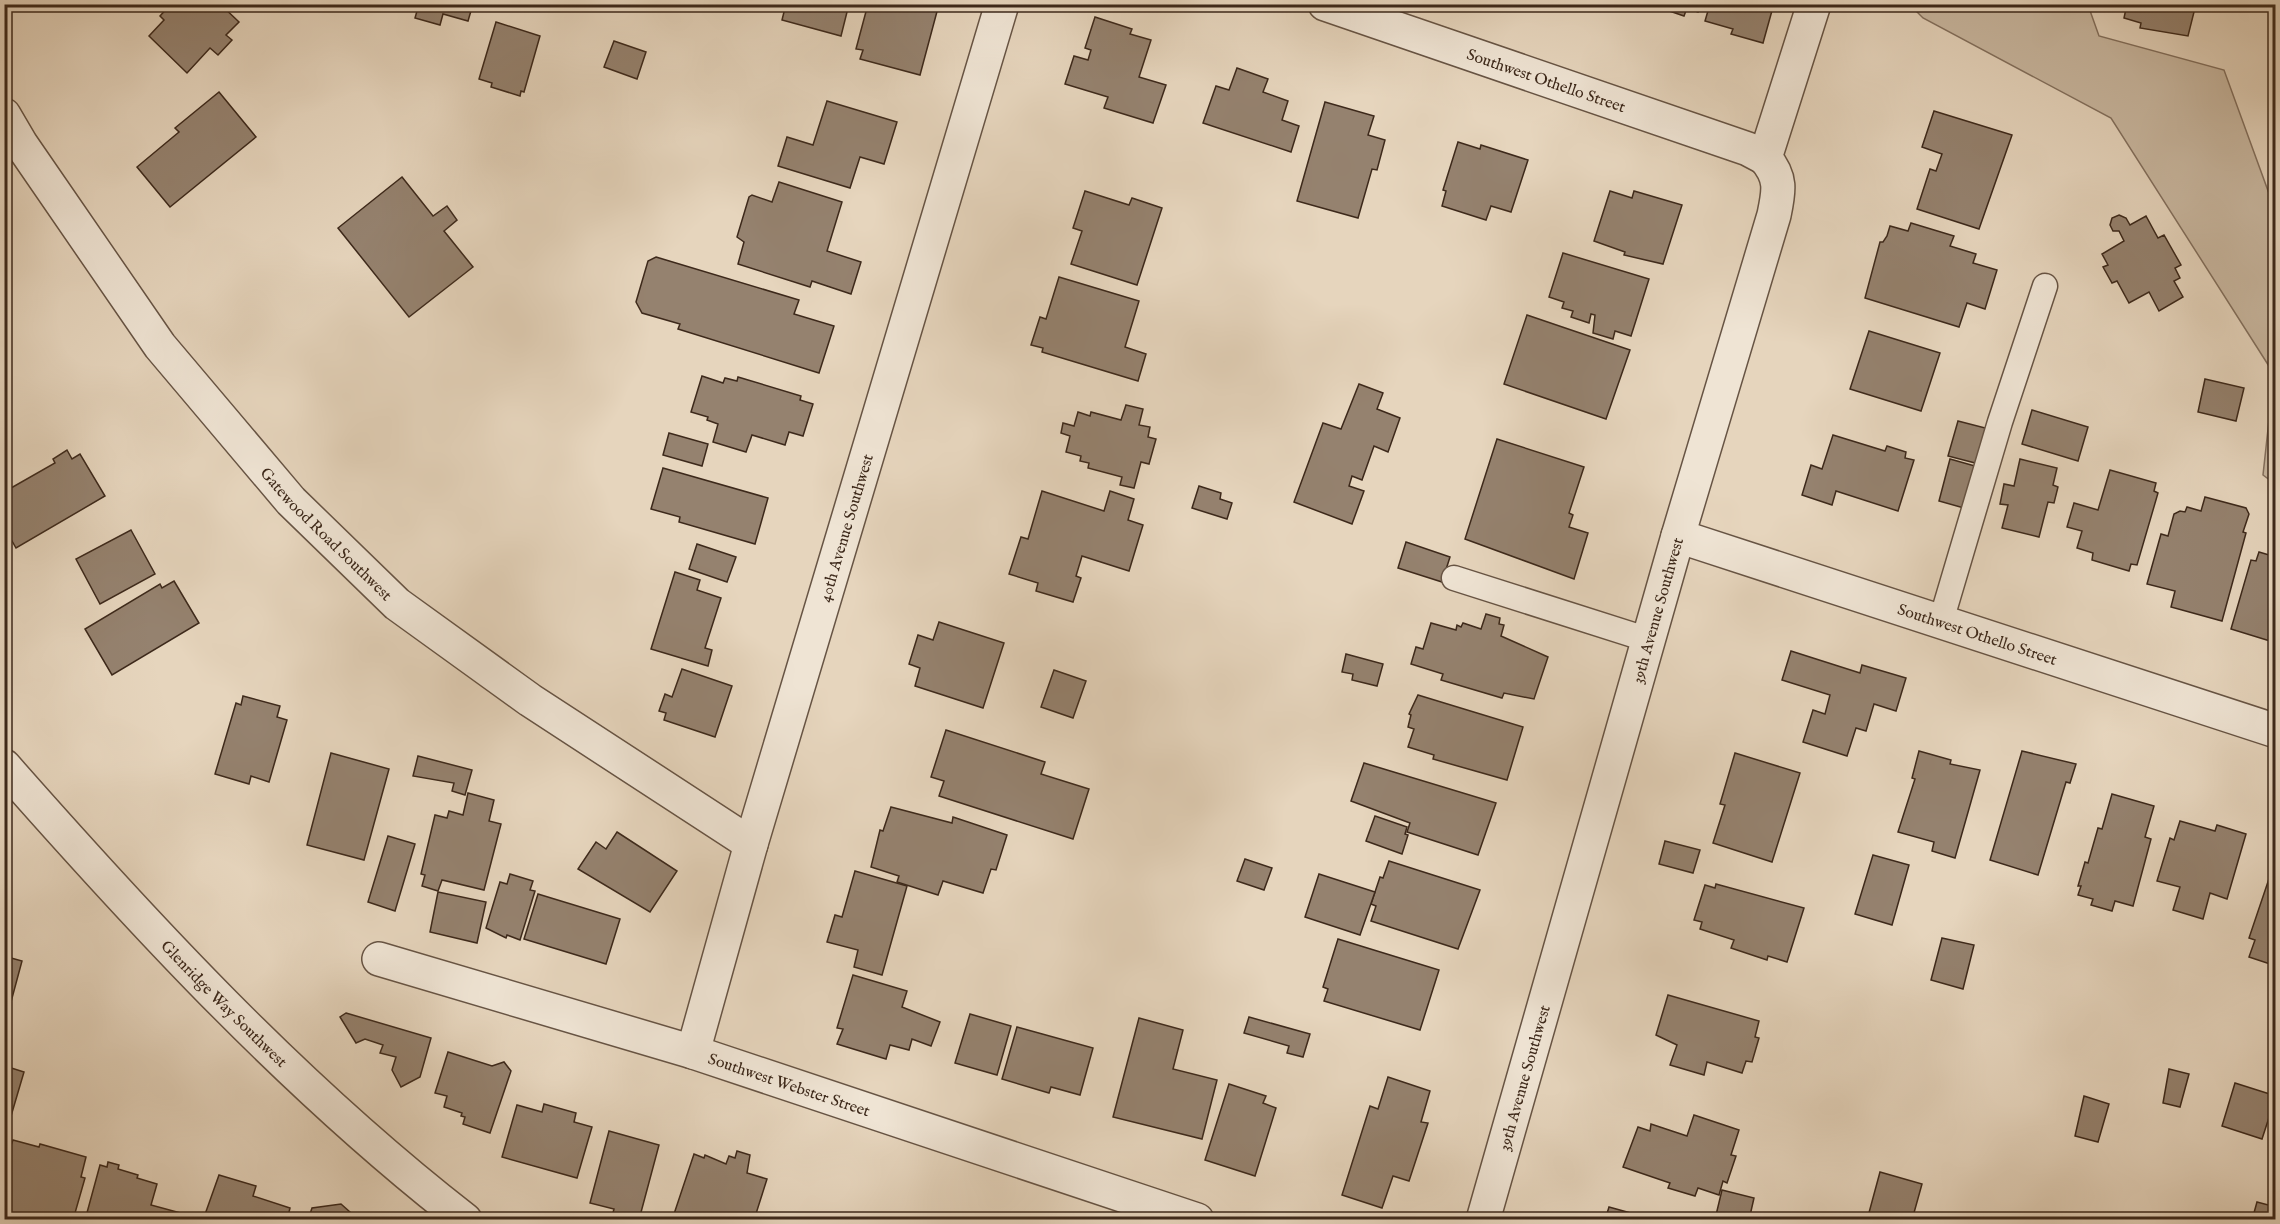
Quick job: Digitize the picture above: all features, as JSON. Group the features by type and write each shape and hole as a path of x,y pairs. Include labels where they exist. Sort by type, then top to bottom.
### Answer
{"street":[{"name":"40th Avenue Southwest","path":"693,1052 751,844 1002,4"},
{"name":"Southwest Othello Street","path":"1325,4 1748,149 1765,158"},
{"path":"1765,158 1814,4"},
{"name":"Gatewood Road Southwest","path":"4,115 21,144 160,346 291,501 397,604 530,700 751,844"},
{"name":"39th Avenue Southwest","path":"1483,1220 1678,536 1774,215 1779,190 1776,170 1765,158"},
{"name":"Southwest Othello Street","path":"1678,536 2276,730"},
{"name":"Glenridge Way Southwest","path":"4,766 200,978 293,1071 393,1164 465,1220"},
{"name":"Southwest Webster Street","path":"379,959 693,1052 1197,1220"}],"lane":[{"path":"1941,621 2000,422 2045,286"},
{"path":"1454,578 1649,640"}],"shaded area":[{"path":"1910,5 2088,5 2099,36 2224,70 2275,210 2275,484 2263,475 2274,374 2111,118 1923,18"}],"building":[{"path":"171,4 220,4 239,22 226,35 232,40 218,55 210,48 187,73 149,36 164,20 160,16"},
{"path":"419,4 473,4 468,21 443,14 440,25 415,18"},
{"path":"786,4 849,4 841,36 782,20"},
{"path":"868,4 939,4 920,75 860,59 863,50 856,49"},
{"path":"1649,4 1700,4 1698,12 1687,8 1684,16"},
{"path":"1710,4 1782,4 1780,9 1773,7 1763,43 1731,34 1733,29 1705,21"},
{"path":"2127,4 2196,4 2188,36 2140,28 2141,23 2124,18"},
{"path":"1095,17 1132,29 1130,34 1151,40 1139,77 1166,85 1153,123 1104,108 1108,97 1065,84 1074,56 1088,60 1091,50 1085,48"},
{"path":"496,22 540,36 524,92 521,91 520,96 491,87 492,83 479,79"},
{"path":"614,41 646,52 637,79 604,67"},
{"path":"1237,68 1268,79 1263,92 1288,101 1282,120 1299,126 1291,152 1203,123 1216,86 1229,90"},
{"path":"219,92 256,137 170,207 137,167 179,132 175,128"},
{"path":"2276,99 2276,120 2271,116"},
{"path":"827,101 897,122 884,164 860,157 850,188 778,166 787,137 813,145"},
{"path":"1325,102 1374,116 1368,135 1385,140 1377,170 1372,169 1358,218 1297,201"},
{"path":"1934,111 2012,135 1979,229 1917,209 1930,169 1936,171 1942,154 1922,147"},
{"path":"1458,142 1480,149 1481,145 1528,160 1511,212 1491,206 1486,220 1442,206 1446,191 1443,190"},
{"path":"402,177 433,216 447,206 457,220 444,231 473,267 409,317 338,228"},
{"path":"779,182 842,202 827,251 861,262 851,294 812,281 810,287 738,264 744,242 737,237 749,197 752,195 772,202"},
{"path":"1085,191 1129,205 1132,198 1162,208 1137,285 1071,264 1082,231 1073,228"},
{"path":"1610,191 1632,198 1634,191 1682,205 1663,264 1624,255 1625,252 1594,241"},
{"path":"2119,215 2126,218 2130,225 2146,216 2158,238 2164,235 2181,265 2175,268 2180,278 2174,281 2183,297 2159,311 2149,292 2129,303 2117,281 2112,283 2103,267 2108,265 2102,254 2124,241 2119,231 2113,231 2110,225 2112,218"},
{"path":"1911,223 1954,236 1950,246 1976,254 1973,263 1997,270 1985,309 1967,303 1959,327 1865,298 1880,242 1883,242 1887,236 1890,226 1908,231"},
{"path":"1563,253 1649,279 1631,336 1615,331 1613,339 1593,333 1595,315 1591,314 1589,323 1571,317 1573,311 1562,308 1564,302 1549,297"},
{"path":"656,257 799,300 794,314 834,326 819,373 678,329 680,324 642,313 636,302 648,261"},
{"path":"1059,277 1139,301 1125,347 1146,354 1138,381 1042,352 1043,348 1031,345 1040,317 1046,319"},
{"path":"1527,315 1630,350 1606,419 1504,384"},
{"path":"1869,331 1940,353 1921,411 1850,389"},
{"path":"702,376 723,383 725,378 737,381 738,377 801,396 800,400 813,404 803,436 789,432 785,445 752,435 746,452 713,442 718,424 707,420 708,417 691,412"},
{"path":"2205,379 2244,388 2236,421 2198,412"},
{"path":"1359,384 1383,393 1377,409 1400,418 1388,452 1374,446 1362,480 1352,476 1349,486 1364,491 1352,524 1294,502 1323,423 1341,429"},
{"path":"1126,405 1143,409 1139,425 1150,427 1148,437 1156,439 1149,464 1141,462 1134,488 1120,485 1122,477 1088,468 1089,463 1080,461 1081,456 1066,452 1070,436 1061,433 1063,423 1074,426 1078,412 1090,416 1091,412 1121,420"},
{"path":"2032,410 2088,427 2078,461 2022,444"},
{"path":"1958,421 1993,430 1983,465 1948,456"},
{"path":"669,433 708,444 702,466 663,455"},
{"path":"1833,435 1885,451 1887,446 1906,452 1905,458 1914,460 1898,511 1836,491 1832,505 1802,495 1811,465 1822,469"},
{"path":"1497,439 1584,467 1569,513 1573,515 1569,527 1588,533 1574,579 1465,539"},
{"path":"67,450 72,459 80,454 105,496 16,548 12,541 4,546 4,492 55,463 53,459"},
{"path":"1950,459 1982,468 1971,510 1939,501"},
{"path":"2020,459 2057,468 2053,485 2058,487 2054,503 2048,502 2039,537 2002,528 2008,505 2000,504 2004,484 2014,486"},
{"path":"663,468 768,498 755,544 679,522 680,517 651,509"},
{"path":"2110,470 2156,483 2154,491 2158,493 2137,565 2131,564 2129,571 2092,560 2093,553 2077,548 2082,531 2067,527 2074,503 2098,510"},
{"path":"1199,486 1221,493 1220,499 1232,503 1227,519 1192,508"},
{"path":"1042,491 1104,511 1110,491 1134,499 1128,520 1143,525 1129,571 1082,556 1076,576 1081,578 1073,602 1036,591 1038,583 1009,574 1021,537 1028,539"},
{"path":"2205,497 2246,508 2249,514 2222,621 2171,607 2175,591 2147,584 2161,534 2168,536 2174,514 2180,511 2185,512 2187,507 2201,511"},
{"path":"131,530 155,574 100,604 76,559"},
{"path":"1406,542 1450,557 1442,582 1398,568"},
{"path":"697,544 736,557 727,582 689,569"},
{"path":"2259,552 2276,557 2276,636 2271,634 2270,641 2231,629 2251,560 2256,561"},
{"path":"675,572 700,580 697,590 721,598 705,648 712,650 708,666 651,649"},
{"path":"174,581 199,623 112,675 85,629 160,584 162,588"},
{"path":"1486,614 1500,618 1499,624 1504,625 1501,636 1548,657 1534,699 1504,693 1502,698 1441,680 1443,674 1411,664 1416,647 1423,649 1431,623 1456,630 1457,625 1461,627 1463,623 1481,629"},
{"path":"939,622 1004,643 983,708 915,686 920,668 909,664 918,635 933,640"},
{"path":"1791,651 1860,673 1862,665 1906,678 1896,711 1874,704 1866,731 1856,728 1847,756 1803,742 1813,710 1825,714 1830,695 1782,680"},
{"path":"1346,654 1383,664 1377,686 1352,680 1353,674 1342,672"},
{"path":"682,669 732,686 715,737 664,720 666,713 659,711 665,694 672,697"},
{"path":"1054,670 1086,681 1073,718 1041,707"},
{"path":"1418,695 1523,727 1507,780 1433,759 1434,755 1408,747 1414,729 1408,727 1411,715 1409,714"},
{"path":"243,696 280,706 277,717 287,720 269,782 251,776 249,784 215,774 236,703 241,705"},
{"path":"946,730 1045,762 1041,774 1089,789 1073,839 939,796 944,781 931,777"},
{"path":"1919,751 1951,760 1950,764 1980,770 1955,858 1932,851 1934,842 1898,832 1915,779 1912,778"},
{"path":"2022,751 2076,764 2070,783 2066,782 2038,875 1990,860"},
{"path":"331,753 389,769 364,860 307,845"},
{"path":"1735,753 1800,773 1772,862 1713,843 1725,805 1720,804"},
{"path":"418,756 472,770 465,795 452,791 454,783 413,776"},
{"path":"1364,763 1496,803 1478,855 1407,832 1410,823 1351,801"},
{"path":"468,793 494,800 489,821 501,824 484,890 442,880 438,891 422,886 425,875 421,874 435,815 447,818 449,811 463,815"},
{"path":"2112,794 2154,806 2145,837 2151,839 2133,906 2115,901 2112,911 2091,905 2093,899 2078,895 2081,886 2078,886 2085,862 2088,863 2098,828 2102,829"},
{"path":"891,807 952,823 953,817 1007,835 996,870 991,869 983,893 943,881 938,895 897,882 899,876 871,867 880,830 883,831"},
{"path":"1375,816 1407,827 1405,834 1408,835 1402,854 1366,841"},
{"path":"2180,821 2215,831 2217,825 2246,834 2227,899 2210,893 2203,919 2173,910 2180,887 2157,881 2170,838 2174,840"},
{"path":"617,832 677,871 650,912 578,869 596,842 606,849"},
{"path":"388,836 415,844 395,911 368,902"},
{"path":"1665,841 1700,850 1693,873 1659,864"},
{"path":"1873,855 1909,865 1892,925 1855,914"},
{"path":"2276,858 2276,966 2249,957 2255,940 2249,938"},
{"path":"1245,859 1272,868 1264,890 1237,881"},
{"path":"1389,861 1480,890 1458,949 1371,921 1376,906 1371,904 1380,877 1383,878"},
{"path":"855,871 907,886 882,975 854,967 858,950 827,942 835,915 842,917"},
{"path":"510,874 533,881 530,890 535,891 520,940 507,935 506,938 486,928 500,882 507,884"},
{"path":"1319,874 1375,892 1360,935 1305,917"},
{"path":"1716,884 1804,908 1787,962 1768,956 1767,960 1731,948 1734,940 1700,929 1702,922 1694,920 1705,885 1715,888"},
{"path":"438,892 486,902 477,943 430,932"},
{"path":"538,894 620,919 606,964 524,939"},
{"path":"1942,938 1974,945 1963,989 1931,980"},
{"path":"1338,939 1439,970 1420,1030 1324,1001 1328,989 1323,987"},
{"path":"4,956 22,961 11,1002 4,1001"},
{"path":"853,975 907,991 902,1007 940,1022 931,1046 912,1039 909,1050 890,1045 886,1059 837,1044 843,1029 837,1028"},
{"path":"1668,995 1759,1021 1755,1037 1759,1038 1752,1062 1746,1061 1742,1073 1707,1062 1704,1075 1670,1065 1677,1045 1656,1035"},
{"path":"346,1013 431,1038 420,1077 401,1087 392,1070 396,1057 380,1053 383,1045 365,1039 356,1043 340,1017"},
{"path":"970,1014 1011,1026 997,1075 955,1063"},
{"path":"1249,1017 1310,1034 1303,1057 1287,1053 1289,1046 1244,1033"},
{"path":"1139,1018 1183,1030 1173,1069 1217,1080 1202,1139 1113,1117"},
{"path":"1017,1027 1093,1048 1080,1095 1051,1087 1049,1093 1002,1079"},
{"path":"448,1052 492,1066 504,1062 511,1071 490,1133 463,1124 465,1117 461,1116 462,1113 444,1107 447,1096 435,1093"},
{"path":"5,1066 24,1072 11,1116 4,1114"},
{"path":"2169,1069 2189,1074 2180,1107 2163,1103"},
{"path":"1388,1077 1430,1091 1421,1122 1428,1123 1409,1181 1393,1176 1382,1208 1342,1195 1370,1106 1378,1109"},
{"path":"2235,1083 2276,1096 2262,1139 2222,1126"},
{"path":"1229,1084 1266,1096 1263,1103 1276,1108 1255,1176 1205,1160"},
{"path":"2084,1096 2109,1104 2098,1142 2075,1136"},
{"path":"544,1104 576,1113 574,1122 592,1127 577,1178 502,1157 517,1105 542,1112"},
{"path":"1694,1115 1739,1130 1731,1155 1736,1156 1727,1183 1723,1181 1719,1195 1698,1188 1695,1196 1668,1188 1670,1183 1623,1167 1638,1127 1650,1131 1651,1124 1687,1136"},
{"path":"609,1131 659,1145 640,1216 636,1215 635,1220 611,1220 614,1209 590,1203"},
{"path":"13,1140 39,1147 40,1144 86,1157 81,1177 85,1178 73,1220 4,1220 4,1165"},
{"path":"737,1151 750,1155 747,1173 767,1179 754,1220 725,1217 724,1220 676,1220 677,1215 674,1214 694,1154 704,1158 705,1155 726,1164 729,1156 735,1158"},
{"path":"108,1162 119,1165 118,1169 138,1175 137,1178 157,1184 151,1205 188,1215 186,1220 85,1220 100,1165 107,1167"},
{"path":"1880,1172 1922,1184 1912,1220 1867,1220"},
{"path":"219,1175 256,1186 253,1196 290,1208 287,1220 203,1220"},
{"path":"1722,1190 1754,1198 1749,1220 1732,1220 1716,1215"},
{"path":"2257,1202 2276,1207 2276,1220 2252,1220"},
{"path":"341,1204 359,1220 300,1220 302,1214 309,1217 312,1208"},
{"path":"1609,1207 1656,1220 1605,1220"},
{"path":"890,1215 905,1220 889,1220"}]}
